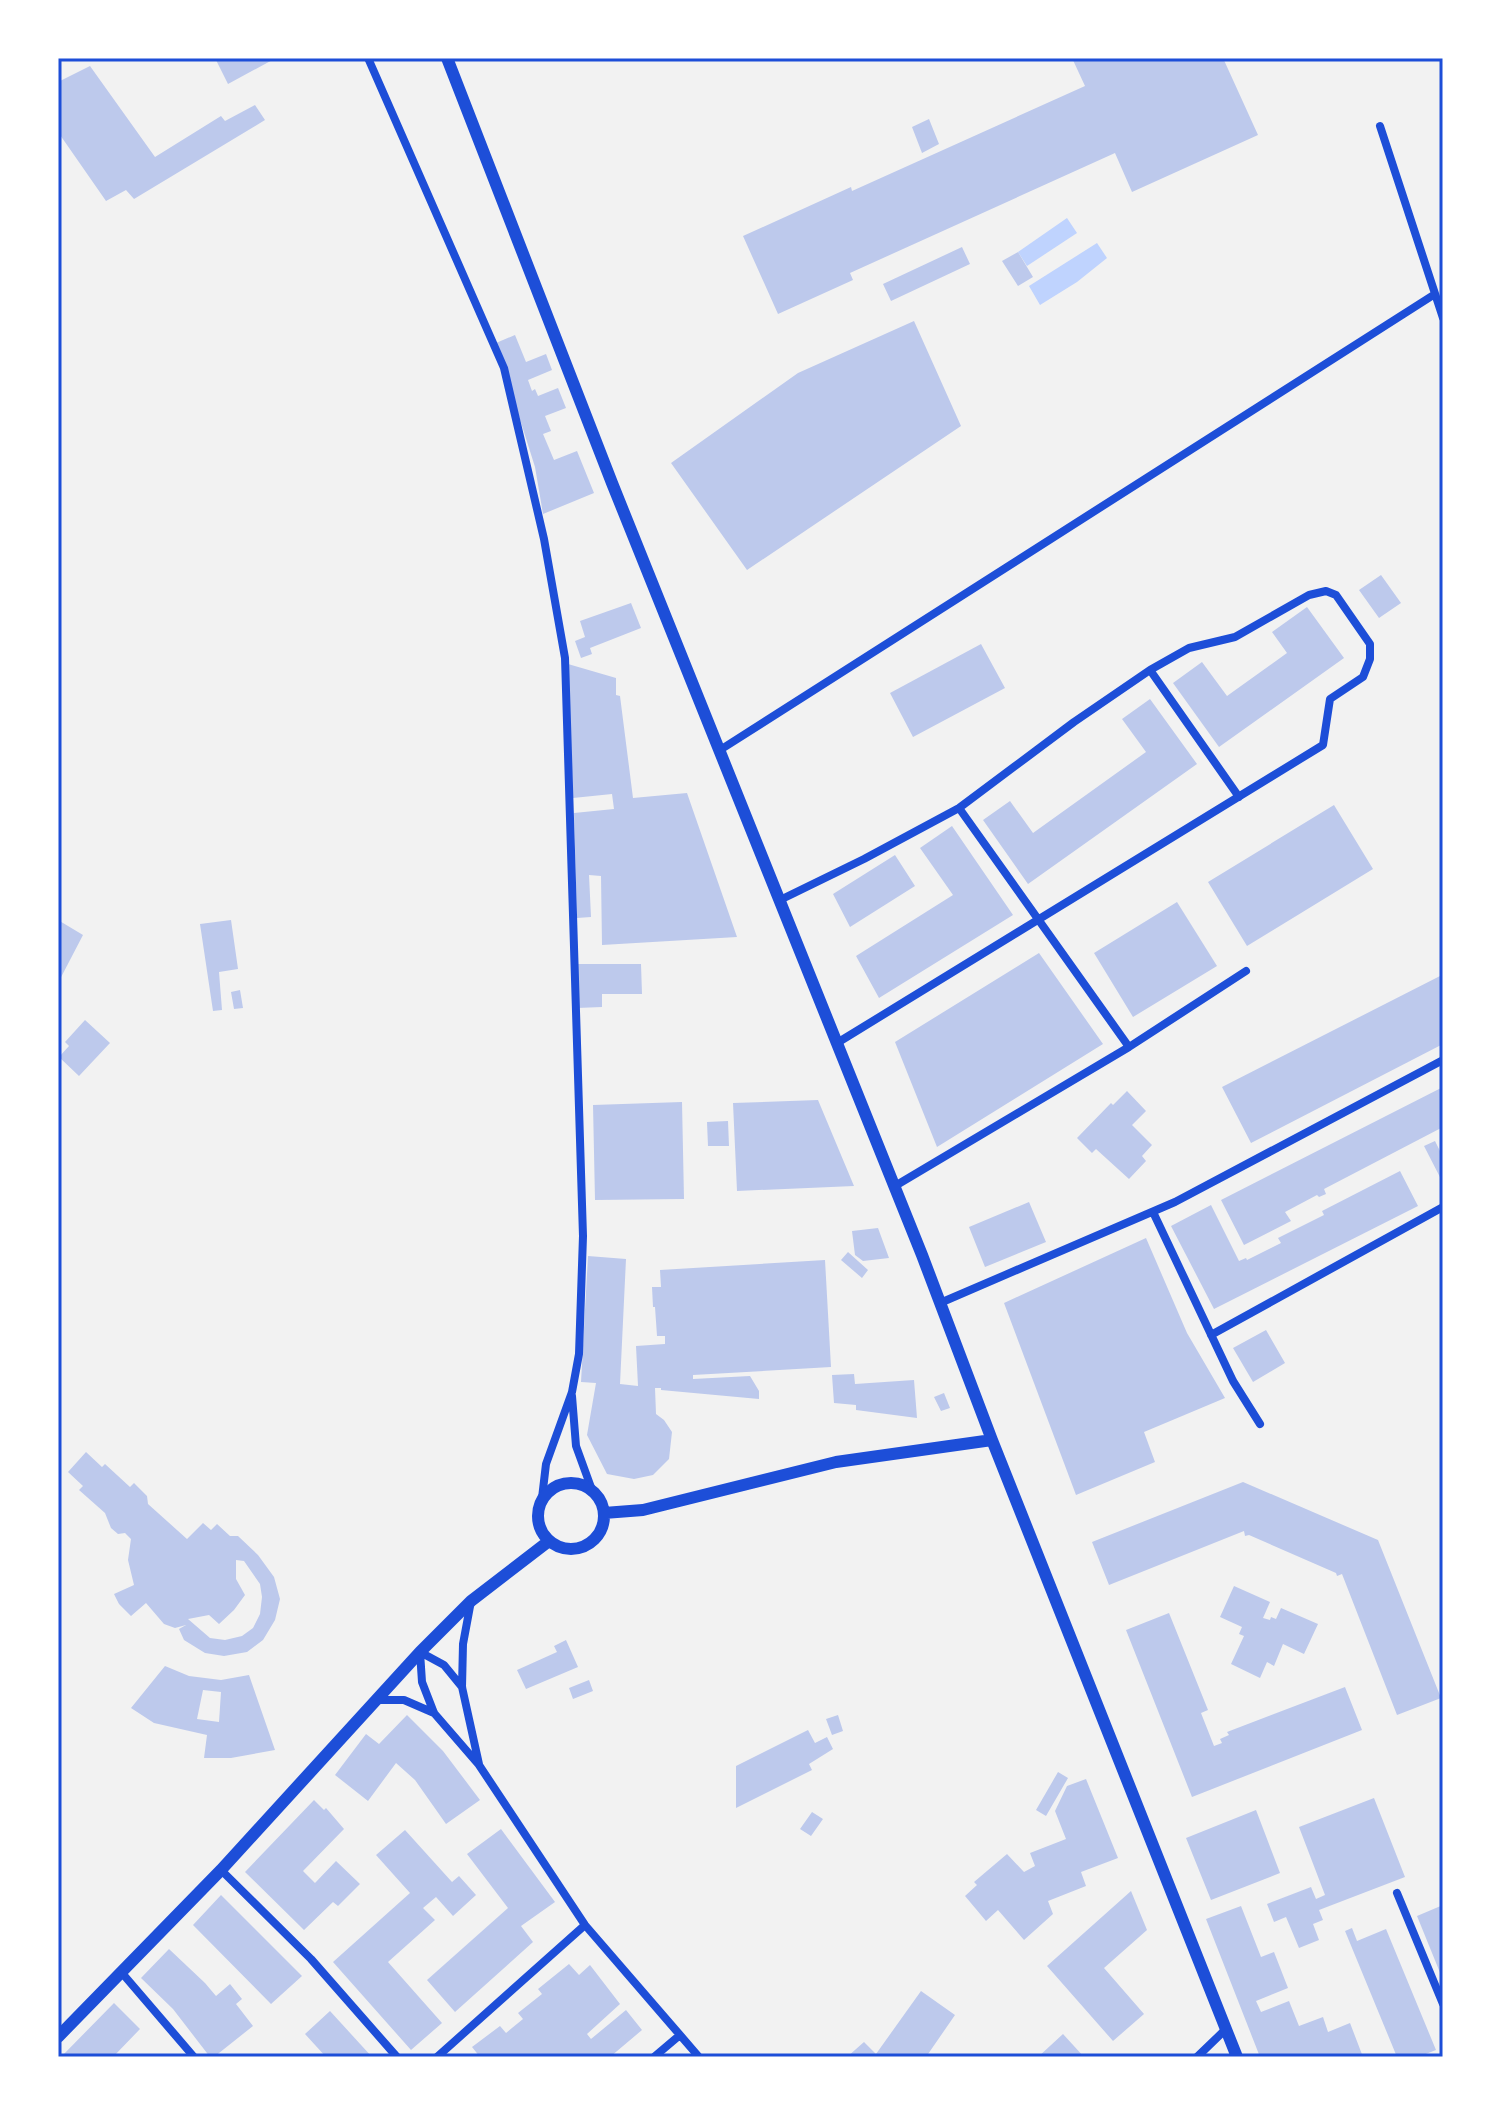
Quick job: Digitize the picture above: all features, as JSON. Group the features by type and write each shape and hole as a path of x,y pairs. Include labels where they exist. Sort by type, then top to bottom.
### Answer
{"street":[{"path":"368,58 504,368 544,539 565,658 583,1236 579,1354 572,1392 546,1464 537,1516 549,1541 570,1549 591,1542 603,1524 604,1513 598,1496 592,1490 571,1482 560,1484 542,1498"},
{"path":"447,58 612,483 895,1186 992,1440 1237,2057"},
{"path":"1380,126 1443,318"},
{"path":"720,750 1435,294"},
{"path":"780,900 959,808 1150,670 1189,648 1235,637 1309,595 1326,591 1336,595 1370,644 1370,659 1363,677 1330,699 1323,745 837,1043"},
{"path":"1150,670 1239,797"},
{"path":"959,808 1129,1047"},
{"path":"895,1186 1129,1047 1246,971"},
{"path":"940,1303 1153,1212 1443,1060"},
{"path":"1211,1335 1443,1207"},
{"path":"1153,1212 1233,1381 1260,1424"},
{"path":"572,1392 576,1446 592,1490"},
{"path":"604,1513 643,1510 836,1462 992,1440"},
{"path":"58,2037 221,1870 420,1652 471,1601 549,1541"},
{"path":"471,1601 463,1644 462,1687 479,1765"},
{"path":"420,1652 444,1665 462,1687"},
{"path":"420,1652 422,1682 434,1713 479,1765 585,1925 699,2057"},
{"path":"376,1700 404,1700 434,1713"},
{"path":"221,1870 311,1959 397,2057"},
{"path":"1397,1893 1443,2004"},
{"path":"437,2057 585,1925"},
{"path":"122,1973 194,2057"},
{"path":"1197,2057 1226,2029"},
{"path":"654,2057 680,2035"}],"water":[{"path":"1067,218 1077,233 1027,266 1018,252"},
{"path":"1097,243 1107,258 1077,282 1040,305 1029,286"}],"building":[{"path":"215,58 276,58 228,84"},
{"path":"1072,58 1223,58 1258,135 1132,192 1115,153 850,273 853,280 778,314 743,236 851,187 852,191 1085,86"},
{"path":"90,66 155,157 221,116 225,121 255,105 265,120 134,199 126,190 106,201 58,132 58,82"},
{"path":"929,119 939,144 922,153 912,127"},
{"path":"962,247 970,264 891,301 883,284"},
{"path":"1018,252 1033,277 1018,286 1002,261"},
{"path":"914,321 961,426 747,570 671,463 798,373"},
{"path":"515,335 526,362 546,354 552,370 528,380 532,391 535,389 538,396 558,388 566,408 545,416 551,431 543,434 554,460 577,451 594,493 543,514 535,467 496,343"},
{"path":"1381,575 1401,603 1379,618 1359,590"},
{"path":"631,603 641,628 590,648 592,654 581,658 575,641 585,637 580,621"},
{"path":"1307,607 1344,658 1219,747 1173,683 1202,662 1227,696 1287,653 1272,632"},
{"path":"981,644 1005,688 913,737 890,693"},
{"path":"568,664 616,678 633,798 687,793 737,937 602,945 601,876 589,875 591,917 577,918 574,813 614,809 612,794 573,798"},
{"path":"1150,699 1197,764 1028,884 983,820 1010,801 1033,833 1146,752 1122,719"},
{"path":"1334,805 1373,869 1247,946 1208,882"},
{"path":"952,826 1013,915 879,998 856,956 953,895 920,848"},
{"path":"895,855 915,886 850,927 833,894"},
{"path":"1177,902 1217,966 1133,1017 1094,953"},
{"path":"58,920 83,935 58,983"},
{"path":"231,920 238,969 219,972 222,1010 213,1011 200,924"},
{"path":"1039,953 1103,1044 937,1147 895,1042"},
{"path":"577,964 641,964 642,994 602,994 602,1007 577,1008"},
{"path":"1442,975 1443,1044 1251,1143 1222,1087"},
{"path":"240,990 243,1008 234,1009 231,992"},
{"path":"85,1020 110,1043 79,1076 59,1057 69,1046 65,1042"},
{"path":"1443,1087 1443,1127 1324,1189 1326,1194 1317,1195 1285,1212 1291,1221 1244,1245 1221,1200"},
{"path":"1127,1091 1146,1111 1132,1125 1152,1145 1142,1156 1146,1161 1129,1179 1096,1149 1092,1153 1077,1138"},
{"path":"818,1100 854,1186 737,1191 733,1103"},
{"path":"682,1102 684,1199 595,1200 593,1105"},
{"path":"728,1121 729,1146 708,1146 707,1122"},
{"path":"1435,1141 1440,1151 1443,1149 1443,1183 1424,1146"},
{"path":"1400,1171 1418,1206 1214,1309 1171,1226 1211,1205 1239,1261 1247,1260 1281,1243 1278,1238 1324,1215 1322,1211"},
{"path":"1029,1202 1046,1242 985,1267 969,1227"},
{"path":"878,1228 889,1258 863,1261 855,1255 852,1231"},
{"path":"1146,1238 1187,1333 1225,1398 1144,1432 1155,1462 1076,1495 1004,1303"},
{"path":"848,1252 868,1270 862,1278 841,1260"},
{"path":"588,1256 626,1259 620,1384 638,1386 636,1346 665,1344 665,1336 657,1336 653,1307 652,1287 661,1287 660,1270 825,1260 831,1367 693,1375 693,1379 750,1376 759,1391 759,1399 655,1388 656,1414 672,1432 669,1459 653,1475 634,1479 607,1474 587,1435 596,1383 581,1382"},
{"path":"1266,1330 1285,1363 1253,1382 1233,1348"},
{"path":"854,1374 855,1384 914,1380 917,1418 856,1410 856,1405 834,1403 832,1375"},
{"path":"944,1393 950,1408 941,1411 934,1397"},
{"path":"86,1452 102,1467 105,1464 130,1487 134,1483 147,1496 148,1504 187,1539 203,1523 211,1530 217,1524 230,1536 238,1536 258,1555 274,1577 280,1599 275,1620 263,1640 247,1652 224,1656 205,1653 184,1640 179,1629 186,1625 175,1628 164,1624 146,1603 131,1616 114,1594 134,1585 128,1560 131,1539 111,1528 105,1513 79,1490 83,1486 68,1472","holes":["236,1560 244,1561 260,1584 260,1614 253,1628 242,1636 225,1640 210,1638 188,1619 209,1615 219,1624 234,1610 245,1595 236,1579"]},
{"path":"1243,1482 1378,1540 1441,1698 1397,1715 1342,1574 1337,1576 1249,1535 1245,1536 1244,1531 1109,1585 1092,1542"},
{"path":"1234,1586 1270,1602 1263,1618 1276,1619 1281,1608 1318,1624 1304,1654 1283,1644 1274,1666 1267,1662 1260,1678 1231,1664 1244,1636 1239,1634 1242,1627 1220,1617"},
{"path":"1169,1613 1208,1710 1201,1713 1214,1746 1222,1743 1220,1739 1229,1735 1227,1732 1345,1687 1362,1730 1192,1797 1126,1630"},
{"path":"566,1640 578,1667 526,1689 517,1670 557,1652 554,1646"},
{"path":"165,1666 189,1676 221,1680 249,1675 275,1750 231,1758 204,1758 207,1735 154,1723 131,1708","holes":["203,1690 221,1692 219,1722 197,1719"]},
{"path":"589,1680 593,1691 573,1699 569,1688"},
{"path":"407,1715 443,1751 480,1800 446,1824 415,1780 396,1763 368,1801 335,1775 366,1734 379,1744"},
{"path":"838,1715 843,1731 832,1735 826,1719"},
{"path":"808,1730 815,1743 827,1737 833,1749 809,1764 812,1770 736,1808 736,1766"},
{"path":"1058,1772 1068,1778 1046,1816 1036,1810"},
{"path":"1086,1779 1118,1858 1081,1872 1086,1886 1048,1901 1053,1914 1024,1940 998,1910 986,1921 965,1896 977,1885 974,1882 1007,1854 1024,1872 1035,1866 1030,1853 1066,1839 1055,1811 1067,1786"},
{"path":"1374,1798 1405,1877 1319,1910 1323,1920 1313,1924 1319,1940 1299,1948 1286,1917 1274,1922 1267,1904 1311,1887 1316,1899 1325,1895 1299,1827"},
{"path":"314,1800 324,1810 326,1808 344,1829 303,1871 315,1883 336,1861 360,1884 338,1906 333,1902 304,1930 245,1872"},
{"path":"1256,1810 1280,1873 1211,1900 1186,1838"},
{"path":"812,1812 823,1819 811,1836 800,1829"},
{"path":"501,1829 555,1902 521,1926 533,1942 455,2012 427,1980 508,1908 467,1854"},
{"path":"405,1830 452,1882 459,1876 476,1895 453,1916 436,1897 423,1908 435,1920 388,1962 442,2023 411,2050 333,1962 410,1893 376,1855"},
{"path":"1131,1891 1147,1930 1104,1968 1144,2014 1113,2041 1047,1966"},
{"path":"221,1895 302,1976 271,2004 193,1925"},
{"path":"1443,1905 1443,1980 1417,1916"},
{"path":"1241,1906 1261,1957 1274,1952 1288,1988 1256,2001 1261,2012 1289,2001 1299,2026 1323,2017 1328,2032 1350,2023 1363,2057 1260,2057 1206,1919"},
{"path":"1352,1928 1357,1941 1386,1929 1436,2050 1418,2057 1397,2057 1345,1931"},
{"path":"169,1949 216,1996 230,1984 242,1999 236,2004 253,2026 214,2057 210,2057 173,2009 141,1978"},
{"path":"569,1964 579,1975 590,1965 620,2004 587,2034 591,2039 626,2010 642,2030 610,2057 480,2057 472,2047 500,2026 506,2033 523,2019 518,2013 542,1994 538,1989"},
{"path":"921,1991 955,2015 926,2057 847,2057 864,2042 876,2054"},
{"path":"114,2003 140,2029 113,2057 61,2057"},
{"path":"330,2011 372,2057 326,2057 305,2034"},
{"path":"1063,2034 1084,2057 1038,2057"}]}
